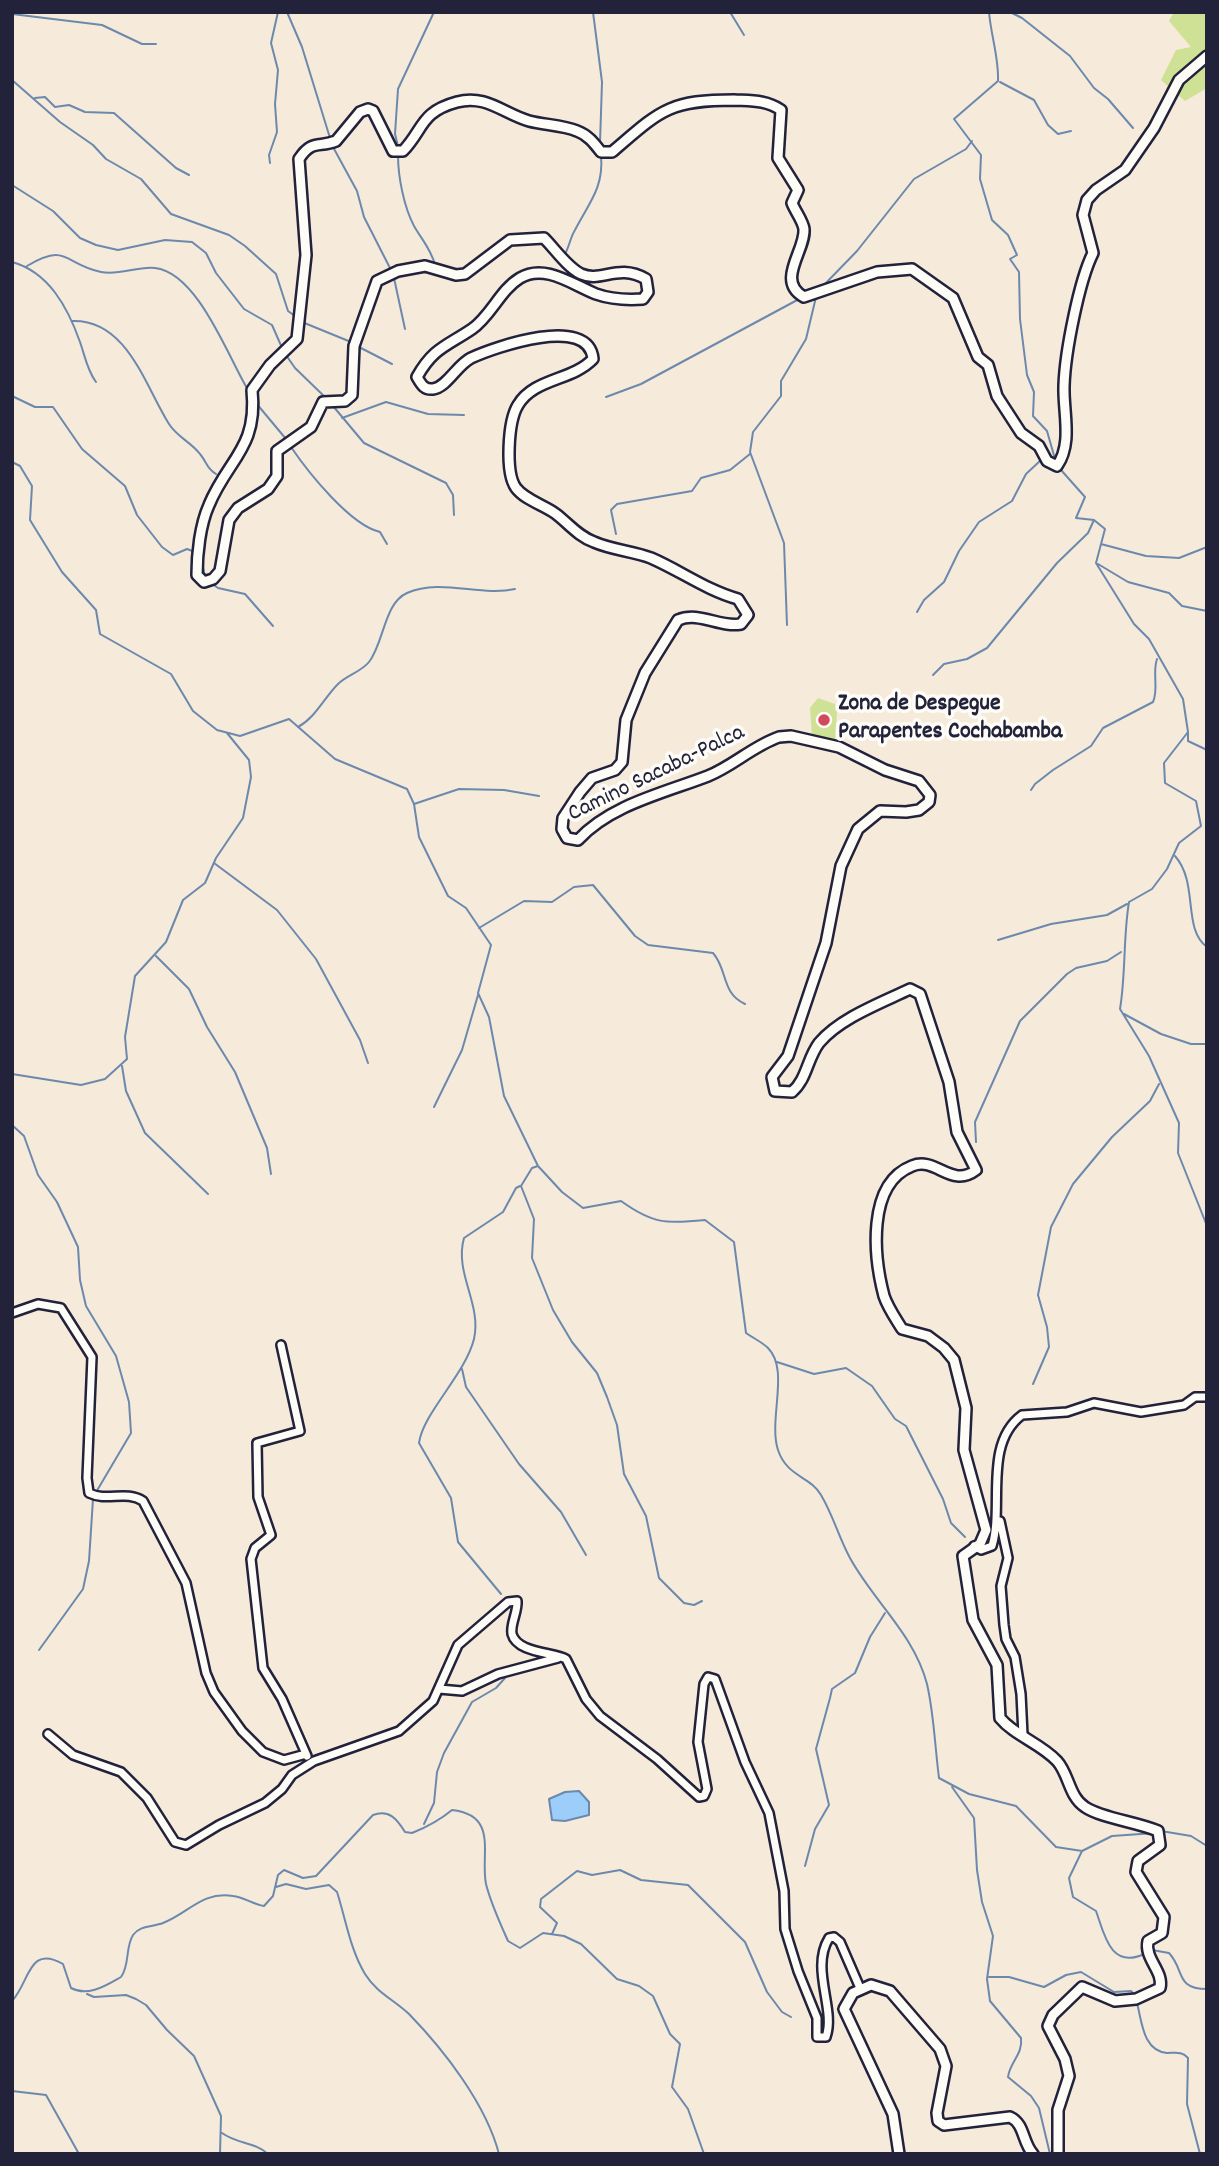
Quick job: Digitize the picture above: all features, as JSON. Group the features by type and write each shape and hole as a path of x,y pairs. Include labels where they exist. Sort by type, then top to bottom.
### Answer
{"street":[{"name":"Camino Sacaba-Palca","path":"1058,2154 1058,2110 1069,2076 1065,2059 1048,2029 1049,2022 1082,1987 1115,2001 1136,2000 1160,1988 1162,1982 1147,1948 1148,1941 1162,1933 1164,1917 1136,1872 1138,1861 1160,1845 1161,1838 1158,1831 1135,1821 1085,1808 1075,1798 1060,1763 1042,1746 1000,1718 997,1665 973,1619 963,1556 985,1538 986,1530 964,1450 966,1408 954,1360 928,1336 902,1329 885,1297 880,1268 877,1216 879,1202 887,1186 911,1166 926,1164 955,1178 968,1177 976,1170 957,1132 949,1082 920,995 910,989 844,1023 819,1043 807,1063 802,1081 792,1092 775,1091 772,1077 788,1056 826,943 841,866 858,829 880,811 919,810 929,802 927,787 919,781 885,770 839,747 791,736 779,737 708,776 682,784 601,820 578,840 567,838 562,829 563,818 580,792 592,778 615,770 622,762 626,720 645,673 678,620 692,617 729,626 741,624 748,615 738,599 713,592 682,572 647,557 594,542 572,530 556,514 517,491 511,480 509,452 516,407 528,392 584,369 593,359 589,345 569,336 545,336 469,359 440,387 430,390 424,387 417,377 428,356 456,336 473,328 521,277 537,273 557,276 597,295 631,300 643,299 649,292 646,279 633,272 614,271 590,276 578,273 544,238 510,240 466,274 456,275 425,266 398,271 377,281 354,346 352,395 345,401 323,402 311,428 277,451 277,476 268,489 238,508 229,520 220,571 214,579 204,582 197,575 197,560 208,506 240,456 254,412 252,390 270,365 297,339 306,255 299,159 305,149 317,143 332,144 341,138 360,112 368,109 373,111 393,151 404,151 423,120 434,113 458,102 477,100 495,104 525,120 575,130 589,137 601,152 612,152 650,120 676,104 704,100 769,102 781,110 779,158 798,190 792,203 804,231 791,281 796,292 804,297 877,272 912,268 953,298 978,357 988,365 997,396 1021,433 1038,446 1047,461 1057,466 1066,441 1064,384 1081,279 1093,253 1083,215 1087,200 1125,170 1154,128 1179,80 1207,56"},
{"path":"12,1313 38,1304 61,1308 78,1336 89,1348 93,1367 87,1478 89,1493 100,1498 127,1495 143,1502 186,1583 206,1673 214,1692 242,1731 263,1752 284,1760 306,1754"},
{"path":"281,1345 300,1431 257,1443 258,1497 271,1535 255,1548 250,1559 263,1668 282,1699 312,1762"},
{"path":"1023,1735 1021,1694 1015,1657 1006,1639 1001,1586 1008,1558 999,1515 999,1457 1005,1438 1021,1415 1067,1412 1094,1403 1141,1412 1184,1405 1195,1397 1207,1397"},
{"path":"974,1546 981,1550 992,1546 999,1515"},
{"path":"48,1734 74,1755 121,1772 147,1798 175,1842 181,1845 192,1843 219,1825 265,1803 282,1789 292,1775 312,1762 399,1731 433,1701 458,1645 512,1600 518,1604 512,1631 517,1641 540,1652 562,1657 569,1663 586,1699 600,1716 657,1759 699,1797 704,1796 707,1789 698,1742 704,1684 709,1677 715,1679 745,1762 769,1812 784,1891 786,1929 798,1971 817,2018 817,2037 825,2037 828,2027 822,1979 825,1944 829,1938 834,1937 840,1942 860,1988"},
{"path":"439,1689 463,1691 498,1674 562,1657"},
{"path":"899,2154 893,2114 844,2009 846,2001 860,1988 877,1986 890,1991 940,2049 946,2066 944,2091 937,2113 938,2121 944,2125 1010,2117 1021,2127 1026,2147 1033,2154"}],"green space":[{"path":"1174,12 1207,12 1207,88 1185,101 1161,80 1176,50 1191,47 1169,21"},
{"name":"Zona de Despegue Parapentes Cochabamba","path":"818,698 835,704 835,740 812,736 810,708"}],"water":[{"path":"579,1791 589,1802 589,1815 565,1821 552,1820 549,1799 565,1792"}],"waterway":[{"path":"270,163 269,155 277,132 275,104 278,70 271,43 278,12"},
{"path":"287,12 302,47 330,138"},
{"path":"398,146 395,134 398,89 434,12"},
{"path":"593,12 602,82 600,143"},
{"path":"730,12 744,35"},
{"path":"989,12 998,81 954,119 981,155 980,179 992,220 1008,235 1017,255 1010,259 1019,272 1020,319 1027,375 1034,392 1033,416 1047,431 1055,459"},
{"path":"1010,12 1022,18 1070,56 1094,88 1108,99 1133,128"},
{"path":"12,14 102,25 142,44 156,44"},
{"path":"12,80 60,122 93,145 106,159 141,179 171,214 229,235 245,246 276,274 288,311 295,316"},
{"path":"1000,82 1034,100 1048,125 1058,134 1071,131"},
{"path":"35,98 45,97 55,107 69,105 85,112 114,113 176,168 189,175"},
{"path":"823,286 857,251 914,179 966,149 972,141"},
{"path":"333,147 357,191 364,217 391,270"},
{"path":"398,155 400,182 407,210 435,265"},
{"path":"564,256 598,186 601,156"},
{"path":"12,185 53,211 80,238 96,245 118,250 165,240 192,242 206,253 216,273 244,309 272,325 283,350"},
{"path":"27,266 40,259 58,255 101,272 155,268 171,273 185,285 210,318 248,390"},
{"path":"12,262 37,274 63,304 96,382"},
{"path":"394,278 405,329"},
{"path":"787,625 784,543 750,452 753,432 781,396 781,381 806,339 816,297"},
{"path":"606,397 641,384 801,298"},
{"path":"72,321 91,323 107,331 121,343 142,374 172,429 196,450 216,474"},
{"path":"302,322 351,342"},
{"path":"359,347 392,364"},
{"path":"286,355 295,368 327,399"},
{"path":"12,396 35,407 53,407 82,449 125,486 137,515 162,547 173,555 187,549 195,552"},
{"path":"342,418 386,402 428,414 464,415"},
{"path":"256,403 286,439"},
{"path":"333,406 364,443 446,483 453,495 454,515"},
{"path":"291,447 343,509 380,532 387,544"},
{"path":"616,534 611,510 617,504 692,491 701,478 730,470 750,454"},
{"path":"917,612 924,600 944,582 959,551 979,522 1012,501 1026,474 1041,460"},
{"path":"12,462 20,466 32,486 30,520 62,572 96,610 100,634 171,674 193,711 217,730 240,736 289,719 335,759 407,789 414,804 419,837 448,896 466,908 491,945 478,993 489,1017 504,1096 538,1166 562,1192 583,1208 621,1201 660,1221 705,1220 734,1242 746,1333 768,1348 777,1369 775,1424 778,1450 787,1466 821,1495 850,1558 913,1649 927,1684 939,1778 969,1794 1016,1806 1056,1847 1082,1851 1112,1836 1155,1833"},
{"path":"1061,470 1085,497 1076,518 1094,520 1105,529 1096,563 1134,624 1149,639 1183,699 1188,732 1164,763 1165,783 1196,801 1201,826 1179,843 1167,869 1152,889 1129,902 1120,1009 1149,1056 1179,1123 1178,1153 1207,1226"},
{"path":"933,675 944,664 967,659 987,648 1057,563 1088,533 1094,520"},
{"path":"1101,544 1146,556 1179,558 1207,547"},
{"path":"202,562 205,577"},
{"path":"1098,564 1128,582 1169,593 1182,606 1207,611"},
{"path":"211,583 218,588 245,594 273,626"},
{"path":"298,727 314,713 338,684 369,662 393,605 399,598 407,593 433,587 489,591 515,589"},
{"path":"1031,790 1053,770 1091,746 1103,728 1153,702 1157,659"},
{"path":"1188,732 1188,741 1207,750"},
{"path":"12,1074 81,1085 105,1079 127,1059 125,1037 135,976 166,942 183,900 205,883 216,858 243,818 251,777 249,760 227,733"},
{"path":"414,804 459,789 504,790 539,796"},
{"path":"1175,856 1187,879 1195,929 1199,939 1207,947"},
{"path":"214,863 277,910 316,959 360,1040 368,1063"},
{"path":"479,928 524,901 552,902 574,887 593,885 635,936 648,945 713,953 728,988 745,1004"},
{"path":"998,940 1051,924 1107,915 1127,904"},
{"path":"976,1142 975,1122 1020,1021 1067,974 1076,968 1107,961 1121,952"},
{"path":"156,956 189,989 207,1027 235,1072 267,1148 271,1174"},
{"path":"434,1107 462,1050 478,995"},
{"path":"1124,1014 1161,1034 1191,1044 1207,1044"},
{"path":"122,1066 126,1091 145,1133 208,1194"},
{"path":"1033,1384 1049,1347 1047,1327 1038,1295 1051,1227 1073,1184 1112,1137 1150,1101 1159,1084"},
{"path":"12,1125 24,1136 38,1175 57,1202 78,1247 80,1280 86,1306 116,1356 129,1402 131,1433 95,1494"},
{"path":"538,1166 532,1168 521,1186 534,1219 532,1258 553,1310 572,1342 597,1373 607,1397 617,1425 624,1474 646,1516 659,1578 684,1603 694,1605 702,1601"},
{"path":"501,1594 458,1542 451,1498 419,1443 428,1419 462,1366 474,1339 474,1313 462,1264 464,1238 503,1212 516,1188 520,1186"},
{"path":"777,1362 814,1374 846,1368 872,1386 895,1419 906,1426 943,1499 951,1523 965,1537"},
{"path":"462,1369 466,1387 519,1464 561,1512 586,1555"},
{"path":"39,1650 83,1589 89,1561 93,1499"},
{"path":"805,1866 815,1829 829,1805 816,1749 832,1689 855,1673 870,1637 885,1613"},
{"path":"424,1824 434,1803 437,1772 444,1753 472,1702 496,1688 505,1678"},
{"path":"952,1787 974,1818 982,1902 993,1936 987,1979 990,2001 1021,2038 1020,2049 1008,2077 1031,2096 1039,2108 1050,2154"},
{"path":"12,2001 31,1968 43,1959 63,1964 71,1988 90,1991 121,1977 126,1967 129,1945 139,1929 163,1923 204,1900 222,1895 264,1906 273,1896 278,1875 284,1870 303,1878 316,1876 373,1815 388,1814 396,1819 405,1832 412,1833 452,1810 467,1813 482,1828 486,1884 508,1941 520,1948 543,1933 564,1936 581,1944 617,1979 639,1986 653,1996 670,2034 680,2044 672,2087 688,2109 704,2154"},
{"path":"1161,1831 1191,1836 1207,1846"},
{"path":"1082,1851 1069,1878 1073,1897 1096,1911 1110,1947 1116,1953 1133,1958 1144,1954"},
{"path":"552,1934 557,1923 540,1907 541,1899 577,1871 592,1875 620,1870 641,1880 688,1885 745,1942 767,1992 782,2012 791,2017"},
{"path":"276,1887 286,1884 306,1889 329,1885 337,1892 352,1944 365,1974 380,1991 409,2014 449,2061 474,2097 493,2135 499,2154"},
{"path":"1152,1950 1169,1953 1185,1982 1190,1986 1207,1989"},
{"path":"989,1977 1009,1977 1044,1987 1066,1975 1081,1972 1114,1992 1131,1991 1135,1995"},
{"path":"87,1994 94,1997 126,1995 136,1999 146,2005 194,2056 221,2116 220,2154"},
{"path":"1137,2003 1142,2027 1153,2047 1167,2053 1181,2053 1188,2058 1187,2104 1200,2154"},
{"path":"12,2091 46,2095 79,2154"},
{"path":"222,2133 268,2154"}],"place":[{"name":"Zona de Despegue Parapentes Cochabamba","path":"824,720"}]}
